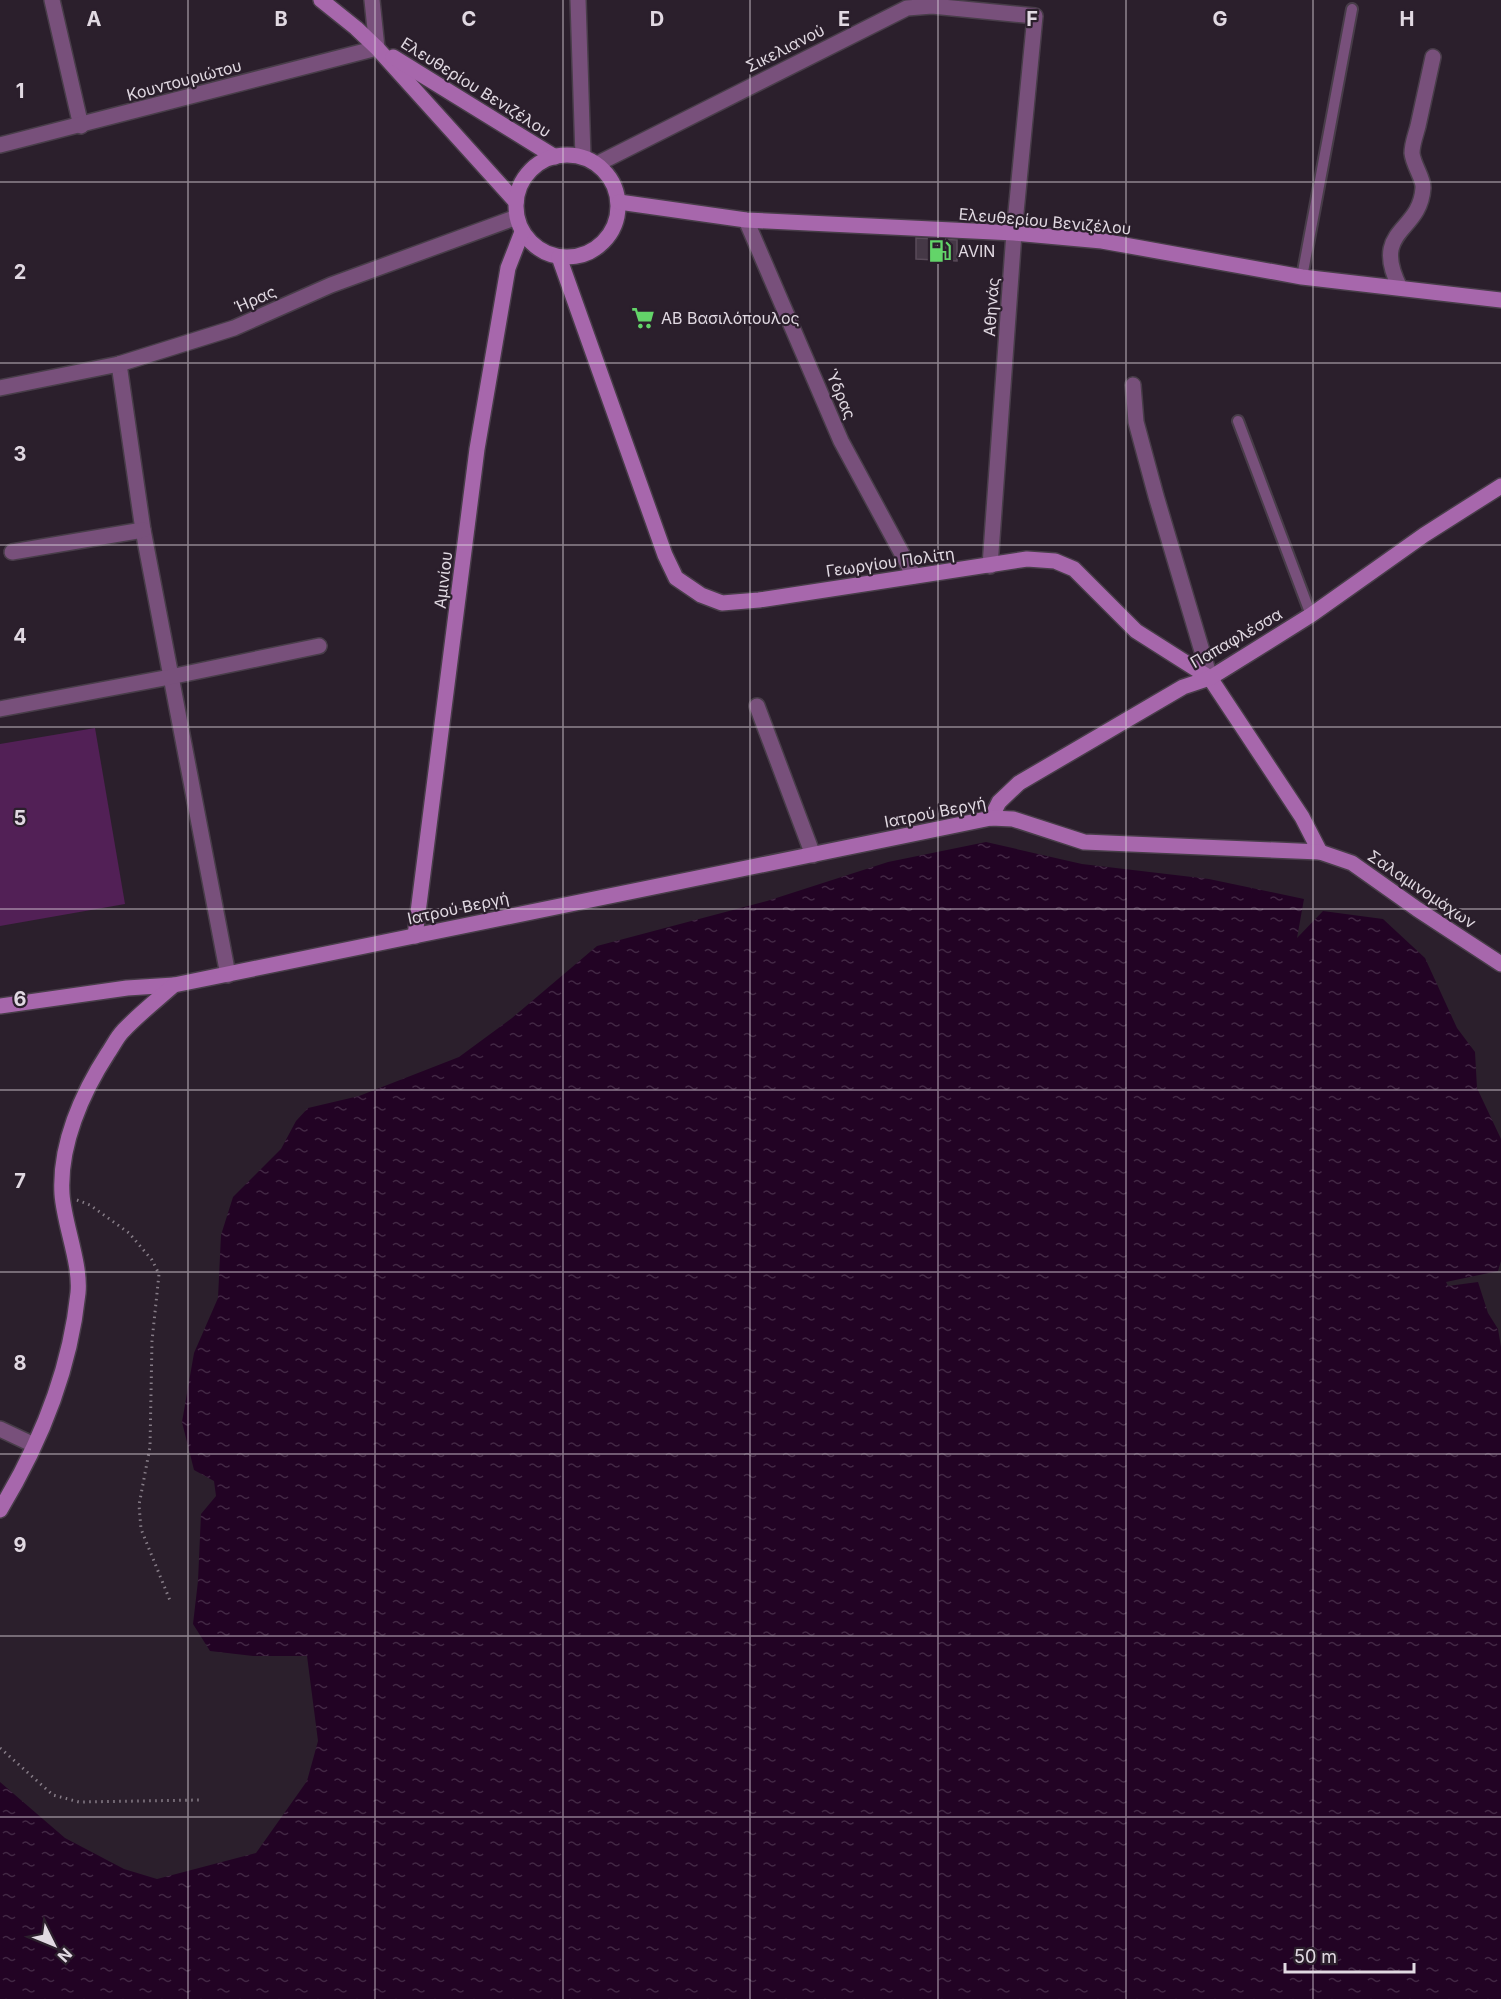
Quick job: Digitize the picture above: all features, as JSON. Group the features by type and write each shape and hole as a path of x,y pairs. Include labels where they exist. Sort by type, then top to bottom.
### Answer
{"main road":[{"name":"Ελευθερίου Βενιζέλου","path":"321,0 377,48 518,217"},
{"name":"Ελευθερίου Βενιζέλου","path":"377,48 555,157"},
{"path":"568,155 590,160 608,174 616,188 619,202 618,218 612,232 602,244 589,253 575,258 559,258 544,253 532,244 518,217 520,187 527,174 539,164 555,157 568,155"},
{"name":"Ελευθερίου Βενιζέλου","path":"619,202 746,220 1014,233 1102,241 1302,277 1501,300"},
{"name":"Αμινίου","path":"415,936 477,449 518,217"},
{"name":"Γεωργίου Πολίτη","path":"559,258 665,555 676,578 701,596 722,603 759,600 1027,559 1055,561 1074,569 1136,631 1210,678 1302,817 1320,852"},
{"name":"Παπαφλέσσα","path":"992,818 999,802 1019,783 1183,687 1210,678 1311,615 1424,536 1501,486"},
{"name":"Ιατρού Βεργή","path":"0,1006 127,987 174,985 228,975 992,818 1012,819 1084,842 1320,852"},
{"name":"Σαλαμινομάχων","path":"1320,852 1352,863 1501,964"},
{"path":"0,1510 20,1477 57,1391 72,1330 79,1290 62,1194 68,1140 82,1100 101,1064 122,1032 174,985"}],"street":[{"path":"52,0 81,126"},
{"path":"372,0 377,48"},
{"path":"578,0 590,160"},
{"name":"Σικελιανού","path":"590,160 894,6 907,8 932,6 1035,16"},
{"name":"Αθηνάς","path":"990,566 1014,233 1035,16"},
{"name":"Κουντουριώτου","path":"0,145 377,48"},
{"path":"1400,288 1391,270 1390,256 1393,242 1399,231 1418,211 1424,186 1415,168 1412,151 1433,57"},
{"name":"Ήρας","path":"0,388 119,364 234,328 331,285 518,217"},
{"name":"Ύδρας","path":"746,220 841,441 914,576"},
{"path":"119,364 143,530 228,975"},
{"path":"1133,385 1136,422 1210,678"},
{"path":"12,552 143,530"},
{"path":"0,709 319,646"},
{"path":"756,706 813,855"},
{"path":"0,1429 34,1446"}],"lane":[{"path":"1302,277 1352,9"},
{"path":"1238,421 1311,615"}],"path":[{"path":"62,1194 90,1205 129,1233 152,1260 159,1274 152,1341 150,1447 139,1505 141,1529 171,1603"},
{"path":"0,1748 53,1795 80,1802 200,1800"}],"shaded area":[{"path":"95,728 125,904 0,926 0,744"}],"water":[{"path":"986,842 1082,864 1209,879 1304,899 1297,938 1323,911 1383,919 1425,958 1457,1028 1475,1052 1477,1088 1501,1139 1501,1261 1498,1271 1446,1282 1448,1286 1478,1282 1488,1313 1498,1329 1501,1347 1501,1999 0,1999 0,1782 65,1838 124,1869 157,1879 256,1853 307,1781 318,1741 307,1656 253,1656 210,1651 193,1624 198,1581 201,1514 216,1496 214,1481 194,1470 182,1422 194,1353 218,1298 221,1235 233,1197 281,1149 296,1121 308,1108 359,1096 459,1057 512,1018 597,946 767,901 888,862"}],"building":[{"path":"916,238 957,240 957,261 916,259"}],"place":[{"name":"AVIN","path":"940,251"},
{"name":"ΑΒ Βασιλόπουλος","path":"643,318"}]}
